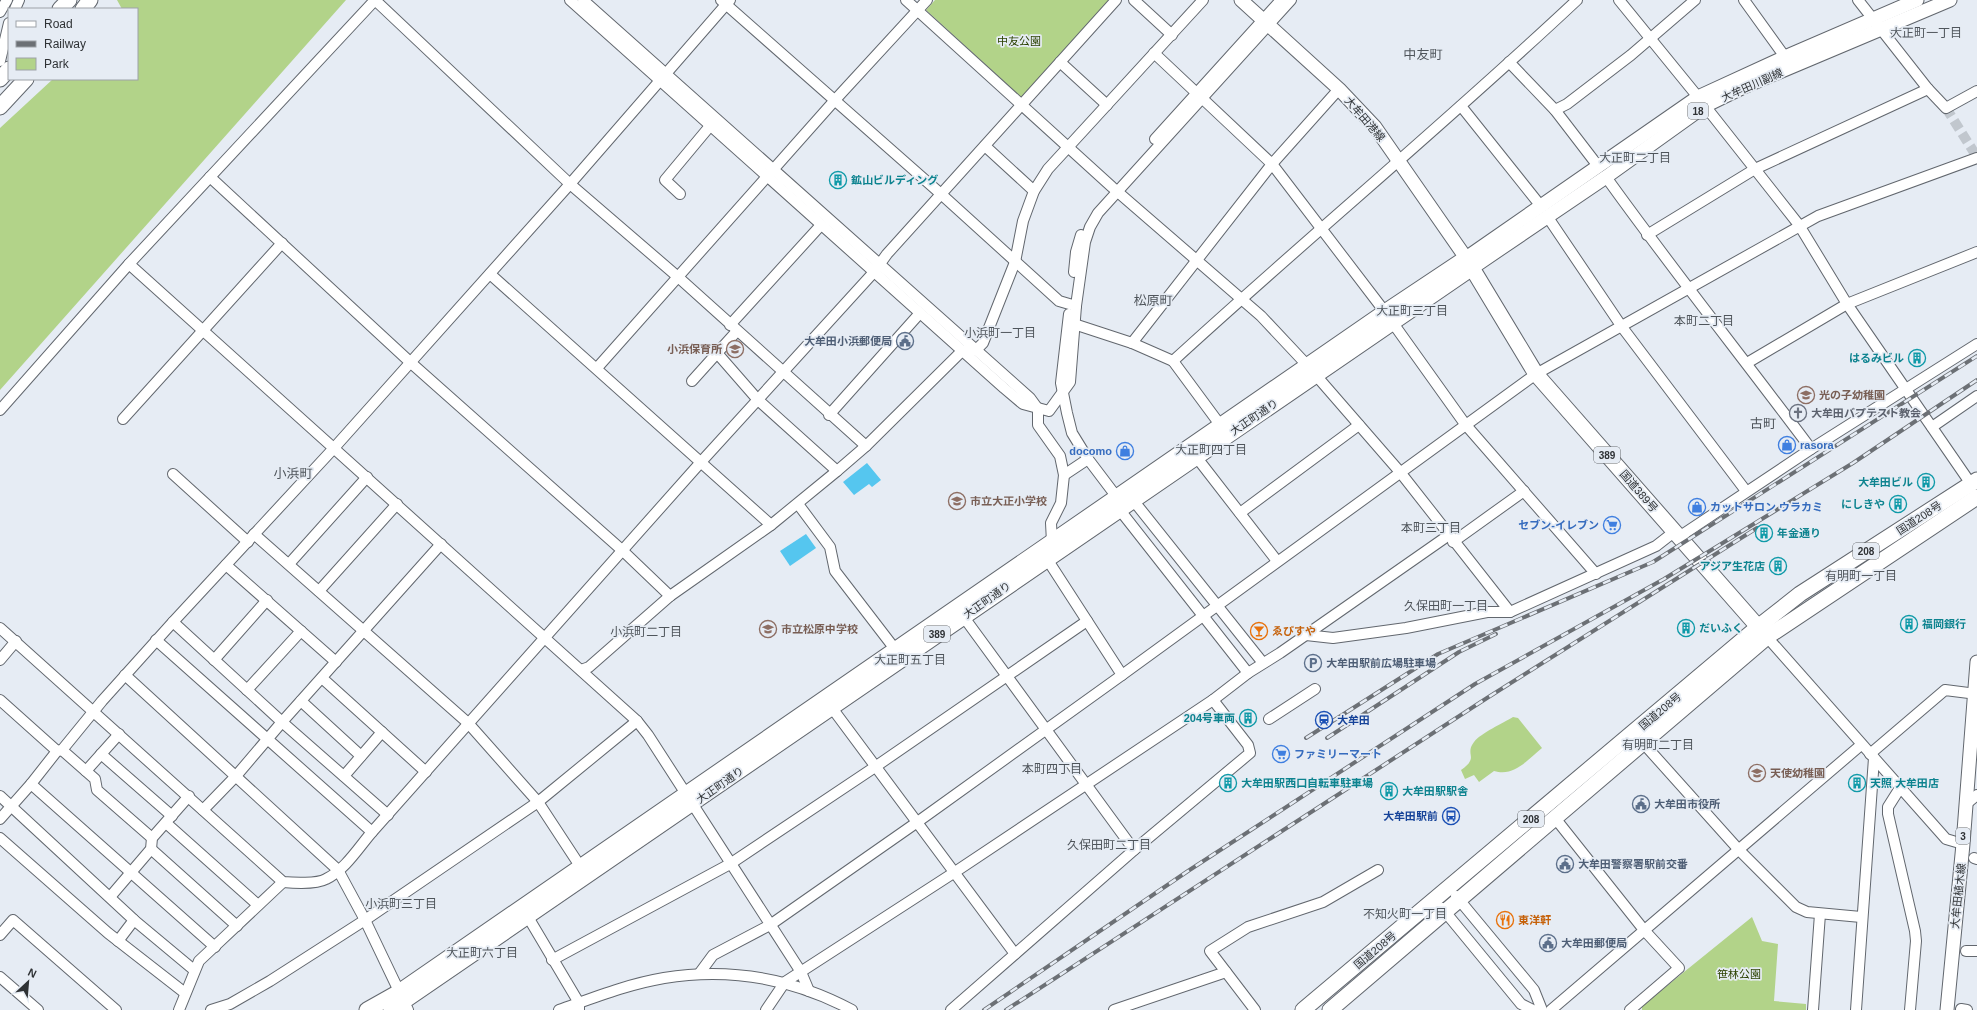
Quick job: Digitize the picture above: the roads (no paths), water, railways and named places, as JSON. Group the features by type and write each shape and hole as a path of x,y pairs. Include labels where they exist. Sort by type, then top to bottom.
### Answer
{"highway":[{"path":"62,8 70,0"},
{"path":"84,8 90,0"},
{"path":"0,67 8,59"},
{"path":"0,79 8,70"},
{"path":"0,107 25,80"},
{"name":"大正町通り","path":"401,1004 580,866 832,708 898,654 963,616 1118,503 1469,263"},
{"name":"国道389号","path":"1469,263 1536,374 1763,632"},
{"name":"大正町通り","path":"1118,503 1133,500 1193,452 1220,426 1312,370"},
{"name":"国道208号","path":"1303,1010 1436,899 1454,894 1555,818 1644,744 1763,632 1800,594 1976,488"},
{"name":"大正町通り","path":"401,1004 528,918 688,799 898,654 1052,551"},
{"name":"国道208号","path":"1330,1010 1445,912 1454,894 1763,632"},
{"name":"389","path":"367,1010 401,1004"}],"main road":[{"name":"大牟田港線","path":"1241,0 1339,89 1375,127 1469,263"},
{"name":"大牟田川副線","path":"1469,263 1540,205 1598,166 1702,102 1785,57 1917,0"},
{"name":"大牟田川副線","path":"1469,263 1548,216 1606,177 1702,102 1746,86 1882,30 1950,0"},
{"name":"大牟田植木線","path":"1947,1010 1963,844 1977,662"}],"street":[{"path":"0,12 7,0"},
{"path":"0,410 129,264 375,0 570,184 678,277 784,372 829,415 866,446"},
{"path":"570,0 662,78 877,268 976,350 1030,398 1038,409 1038,425 1060,456 1064,475 1061,503 1051,523 1052,551 1087,621 1122,675"},
{"path":"583,0 710,126 771,174 821,225 877,268 920,313 1023,404 1049,411 1064,393 1070,382 1074,324 1073,306"},
{"path":"906,0 1114,189 1242,298 1312,370 1400,472 1510,612"},
{"path":"597,368 771,174 835,100 927,0"},
{"path":"0,628 189,796 283,882 295,883 325,880 338,870 388,815 701,462 784,372 1116,0"},
{"path":"1134,0 1172,34"},
{"path":"581,670 589,667 670,596 771,525 798,504 866,446 962,351 976,350 982,343 1015,262 1023,221 1034,191 1048,169 1203,0"},
{"path":"1266,22 1281,0"},
{"path":"1248,673 1202,617 1118,503 1088,459 1072,433 1061,383 1085,242 1090,227 1098,213 1114,189 1199,95 1266,22 1291,0"},
{"path":"1172,361 1461,106 1577,0"},
{"path":"1619,0 1799,225 1847,304 1976,488"},
{"path":"1555,110 1567,104 1695,0"},
{"path":"1744,0 1785,57"},
{"path":"1858,0 1928,89 1946,108 1977,91"},
{"path":"0,818 156,640 334,448 490,274 662,78 726,2 942,194 1059,301 1073,306"},
{"path":"0,61 8,27"},
{"path":"1154,53 1272,164 1388,317 1465,424 1596,574"},
{"path":"1060,62 1107,105"},
{"path":"1509,62 1555,110 1598,166"},
{"path":"1132,343 1272,164 1339,89"},
{"path":"1647,235 1755,169 1928,89"},
{"path":"1461,106 1540,205"},
{"path":"680,194 665,180 710,126"},
{"path":"985,146 1034,191"},
{"path":"699,974 713,955 770,925 916,822 1122,675 1465,424 1536,374 1622,327 1799,225 1818,216 1977,158"},
{"path":"210,177 410,362 623,551 670,596"},
{"path":"1606,177 1647,235 1690,288 1811,449"},
{"path":"1548,216 1622,327 1746,491"},
{"path":"692,381 717,353 734,328 821,225"},
{"path":"123,419 282,243"},
{"path":"1747,363 1847,304 1977,252"},
{"path":"129,264 637,721 800,972 809,991"},
{"path":"490,274 771,525"},
{"path":"829,415 920,313"},
{"path":"1074,324 1132,343 1172,361 1220,426"},
{"path":"1306,635 1333,638 1406,628 1487,612 1510,612 1656,546 1677,534 1977,344"},
{"path":"717,353 758,400 837,471"},
{"path":"1932,427 1977,396"},
{"path":"1240,513 1359,425"},
{"path":"1193,452 1277,561"},
{"path":"1064,475 1088,459"},
{"path":"173,474 251,538 288,564 468,723 538,802 580,866"},
{"path":"288,564 367,477"},
{"path":"766,1010 785,982 955,872 1213,700 1248,673 1524,491"},
{"path":"1133,500 1216,606 1263,663"},
{"path":"319,591 397,504"},
{"path":"798,504 830,547 835,571 898,654"},
{"path":"203,810 236,776 282,722 441,544"},
{"path":"226,565 336,662"},
{"path":"214,660 267,600"},
{"path":"963,616 1134,850"},
{"path":"552,960 730,864 875,767 1087,621"},
{"path":"173,622 282,722 388,815"},
{"path":"248,690 301,631"},
{"path":"1763,632 1861,745 1946,839 1963,844"},
{"path":"156,640 372,832"},
{"path":"0,660 16,642"},
{"path":"125,675 338,870 366,920 401,1004"},
{"path":"322,678 426,772"},
{"path":"1269,719 1315,689"},
{"path":"1856,1010 1872,756 1945,690 1975,693"},
{"path":"0,700 59,750 86,770 95,779 97,790 152,838"},
{"path":"951,1010 1134,850 1250,753 1248,745 1213,700"},
{"path":"301,701 361,756"},
{"path":"832,708 1015,954"},
{"path":"211,1010 230,1004 270,981 366,920 538,802 637,721"},
{"path":"344,776 382,732"},
{"path":"86,770 119,734"},
{"path":"1644,744 1739,850 1796,907 1807,912 1861,917"},
{"path":"1551,1010 1861,745"},
{"path":"102,754 258,905"},
{"path":"31,784 215,947"},
{"path":"1900,788 1888,807 1888,814 1915,931 1916,941 1910,1010"},
{"path":"1965,805 1977,795"},
{"path":"0,796 134,920 194,970"},
{"path":"110,897 150,849 152,838 189,796"},
{"path":"1555,818 1644,930 1679,968 1630,1010"},
{"path":"0,838 118,941 185,993"},
{"path":"150,849 237,926"},
{"path":"1255,1010 1210,951 1248,927 1323,902 1378,870"},
{"path":"179,1010 194,970 199,961 283,882"},
{"path":"1454,894 1534,990 1542,1010"},
{"path":"1436,899 1521,1004 1533,1010"},
{"path":"1813,1010 1820,914"},
{"path":"528,918 579,1007"},
{"path":"0,936 13,920 116,1010"},
{"path":"118,941 134,920"},
{"path":"1966,950 1977,951"},
{"path":"1114,1010 1226,972"},
{"path":"559,1010 579,1007 663,978 725,973 785,982 852,1010"},
{"path":"0,977 38,1010"}],"water":[{"path":"867,463 881,480 872,487 869,484 854,495 843,482"},
{"path":"806,534 816,548 790,566 780,551"}],"tunnel":[{"path":"1946,108 1977,157"}],"railway":[{"path":"1306,738 1438,654 1653,562 1977,356"},
{"path":"984,1010 1188,871 1475,684 1664,579 1853,463 1977,380"},
{"path":"1006,1010 1487,698 1757,528"},
{"path":"1327,738 1459,652 1496,634"}],"place":[{"name":"鉱山ビルディング","path":"838,180"},
{"name":"大牟田小浜郵便局","path":"905,341"},
{"name":"小浜保育所","path":"735,349"},
{"name":"はるみビル","path":"1917,358"},
{"name":"光の子幼稚園","path":"1806,395"},
{"name":"大牟田バプテスト教会","path":"1798,413"},
{"name":"rasora","path":"1787,445"},
{"name":"docomo","path":"1125,451"},
{"name":"大牟田ビル","path":"1926,482"},
{"name":"市立大正小学校","path":"957,501"},
{"name":"にしきや","path":"1898,504"},
{"name":"カットサロン ウラカミ","path":"1697,507"},
{"name":"セブン-イレブン","path":"1612,525"},
{"name":"年金通り","path":"1764,533"},
{"name":"アジア生花店","path":"1778,566"},
{"name":"福岡銀行","path":"1909,624"},
{"name":"だいふく","path":"1686,628"},
{"name":"市立松原中学校","path":"768,629"},
{"name":"ゑびすや","path":"1259,631"},
{"name":"大牟田駅前広場駐車場","path":"1313,663"},
{"name":"204号車両","path":"1248,718"},
{"name":"大牟田","path":"1324,720"},
{"name":"ファミリーマート","path":"1281,754"},
{"name":"天使幼稚園","path":"1757,773"},
{"name":"大牟田駅西口自転車駐車場","path":"1228,783"},
{"name":"天照 大牟田店","path":"1857,783"},
{"name":"大牟田駅駅舎","path":"1389,791"},
{"name":"大牟田市役所","path":"1641,804"},
{"name":"大牟田駅前","path":"1451,816"},
{"name":"大牟田警察署駅前交番","path":"1565,864"},
{"name":"東洋軒","path":"1505,920"},
{"name":"大牟田郵便局","path":"1548,943"}],"district":[{"name":"大正町一丁目","path":"1926,33"},
{"name":"中友町","path":"1423,54"},
{"name":"大正町二丁目","path":"1635,158"},
{"name":"松原町","path":"1153,300"},
{"name":"大正町三丁目","path":"1412,311"},
{"name":"本町二丁目","path":"1704,321"},
{"name":"小浜町一丁目","path":"1000,333"},
{"name":"古町","path":"1763,423"},
{"name":"大正町四丁目","path":"1211,450"},
{"name":"小浜町","path":"293,473"},
{"name":"本町三丁目","path":"1431,528"},
{"name":"有明町一丁目","path":"1861,576"},
{"name":"久保田町一丁目","path":"1446,606"},
{"name":"小浜町二丁目","path":"646,632"},
{"name":"大正町五丁目","path":"910,660"},
{"name":"有明町二丁目","path":"1658,745"},
{"name":"本町四丁目","path":"1052,769"},
{"name":"久保田町二丁目","path":"1109,845"},
{"name":"小浜町三丁目","path":"401,904"},
{"name":"不知火町一丁目","path":"1405,914"},
{"name":"大正町六丁目","path":"482,953"}],"park label":[{"name":"中友公園","path":"1019,41"},
{"name":"笹林公園","path":"1739,974"}]}
